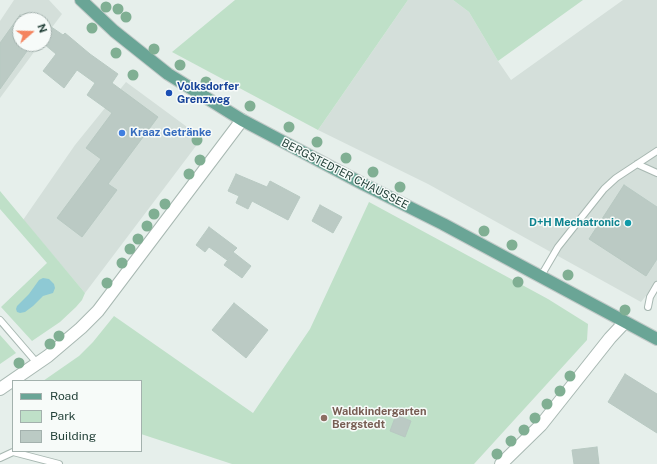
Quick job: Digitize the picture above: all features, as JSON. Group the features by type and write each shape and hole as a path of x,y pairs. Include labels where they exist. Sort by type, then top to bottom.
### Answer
{"main road":[{"name":"BERGSTEDTER CHAUSSEE","path":"81,0 114,31 168,74 242,120 541,276 657,339"}],"street":[{"path":"13,380 62,345 98,311 242,120"},
{"path":"501,464 541,425 610,338 625,322"},
{"path":"0,389 12,381"}],"lane":[{"path":"541,276 558,247 604,189 616,178 657,151"},
{"path":"636,164 657,173"},
{"path":"648,307 650,297 657,285"},
{"path":"0,320 37,363"},
{"path":"0,458 13,452 59,464"}],"shaded area":[{"path":"14,0 49,0 62,14 52,27 52,12 12,12 12,52 34,52 0,98 0,21"},
{"path":"408,0 453,0 469,12 511,80 623,0 657,0 657,282 641,302 428,184 318,130"},
{"path":"126,82 202,138 85,293 23,220 75,145"}],"green space":[{"path":"235,0 408,0 318,130 172,52"},
{"path":"453,0 583,0 498,61 469,12"},
{"path":"0,191 85,293 82,300 76,307 60,322 32,341 1,307 47,263 0,209"},
{"path":"369,202 548,299 588,324 587,340 474,464 232,464 142,434 142,380 44,380 79,356 93,342 114,316 253,413 310,329"},
{"path":"0,335 16,353 0,364"}],"water":[{"path":"43,278 49,279 54,284 55,288 53,293 43,296 25,312 17,312 17,306 29,294 39,280"}],"building":[{"path":"12,26 12,52 26,52 0,89 0,43"},
{"path":"52,27 63,35 65,33 90,54 118,74 112,83 158,117 108,184 117,190 82,237 57,218 101,159 86,148 112,113 87,95 95,83 77,70 64,88 43,71 56,54 52,51"},
{"path":"236,174 267,187 270,181 300,197 288,220 252,201 248,209 236,203 239,196 228,191"},
{"name":"D+H Mechatronic","path":"624,185 657,207 657,259 646,276 589,239"},
{"path":"320,205 342,217 333,233 312,221"},
{"path":"209,227 237,248 233,252 251,266 242,278 224,265 230,257 227,260 209,247 205,252 196,245"},
{"path":"234,303 268,330 246,358 212,330"},
{"path":"625,374 657,394 657,433 608,402"},
{"path":"396,415 411,421 405,437 390,431"},
{"path":"597,447 599,464 574,464 572,450"}],"place":[{"name":"Volksdorfer Grenzweg","path":"169,93"},
{"name":"Kraaz Getränke","path":"122,133"},
{"name":"D+H Mechatronic","path":"628,223"},
{"name":"Waldkindergarten Bergstedt","path":"324,418"}]}
